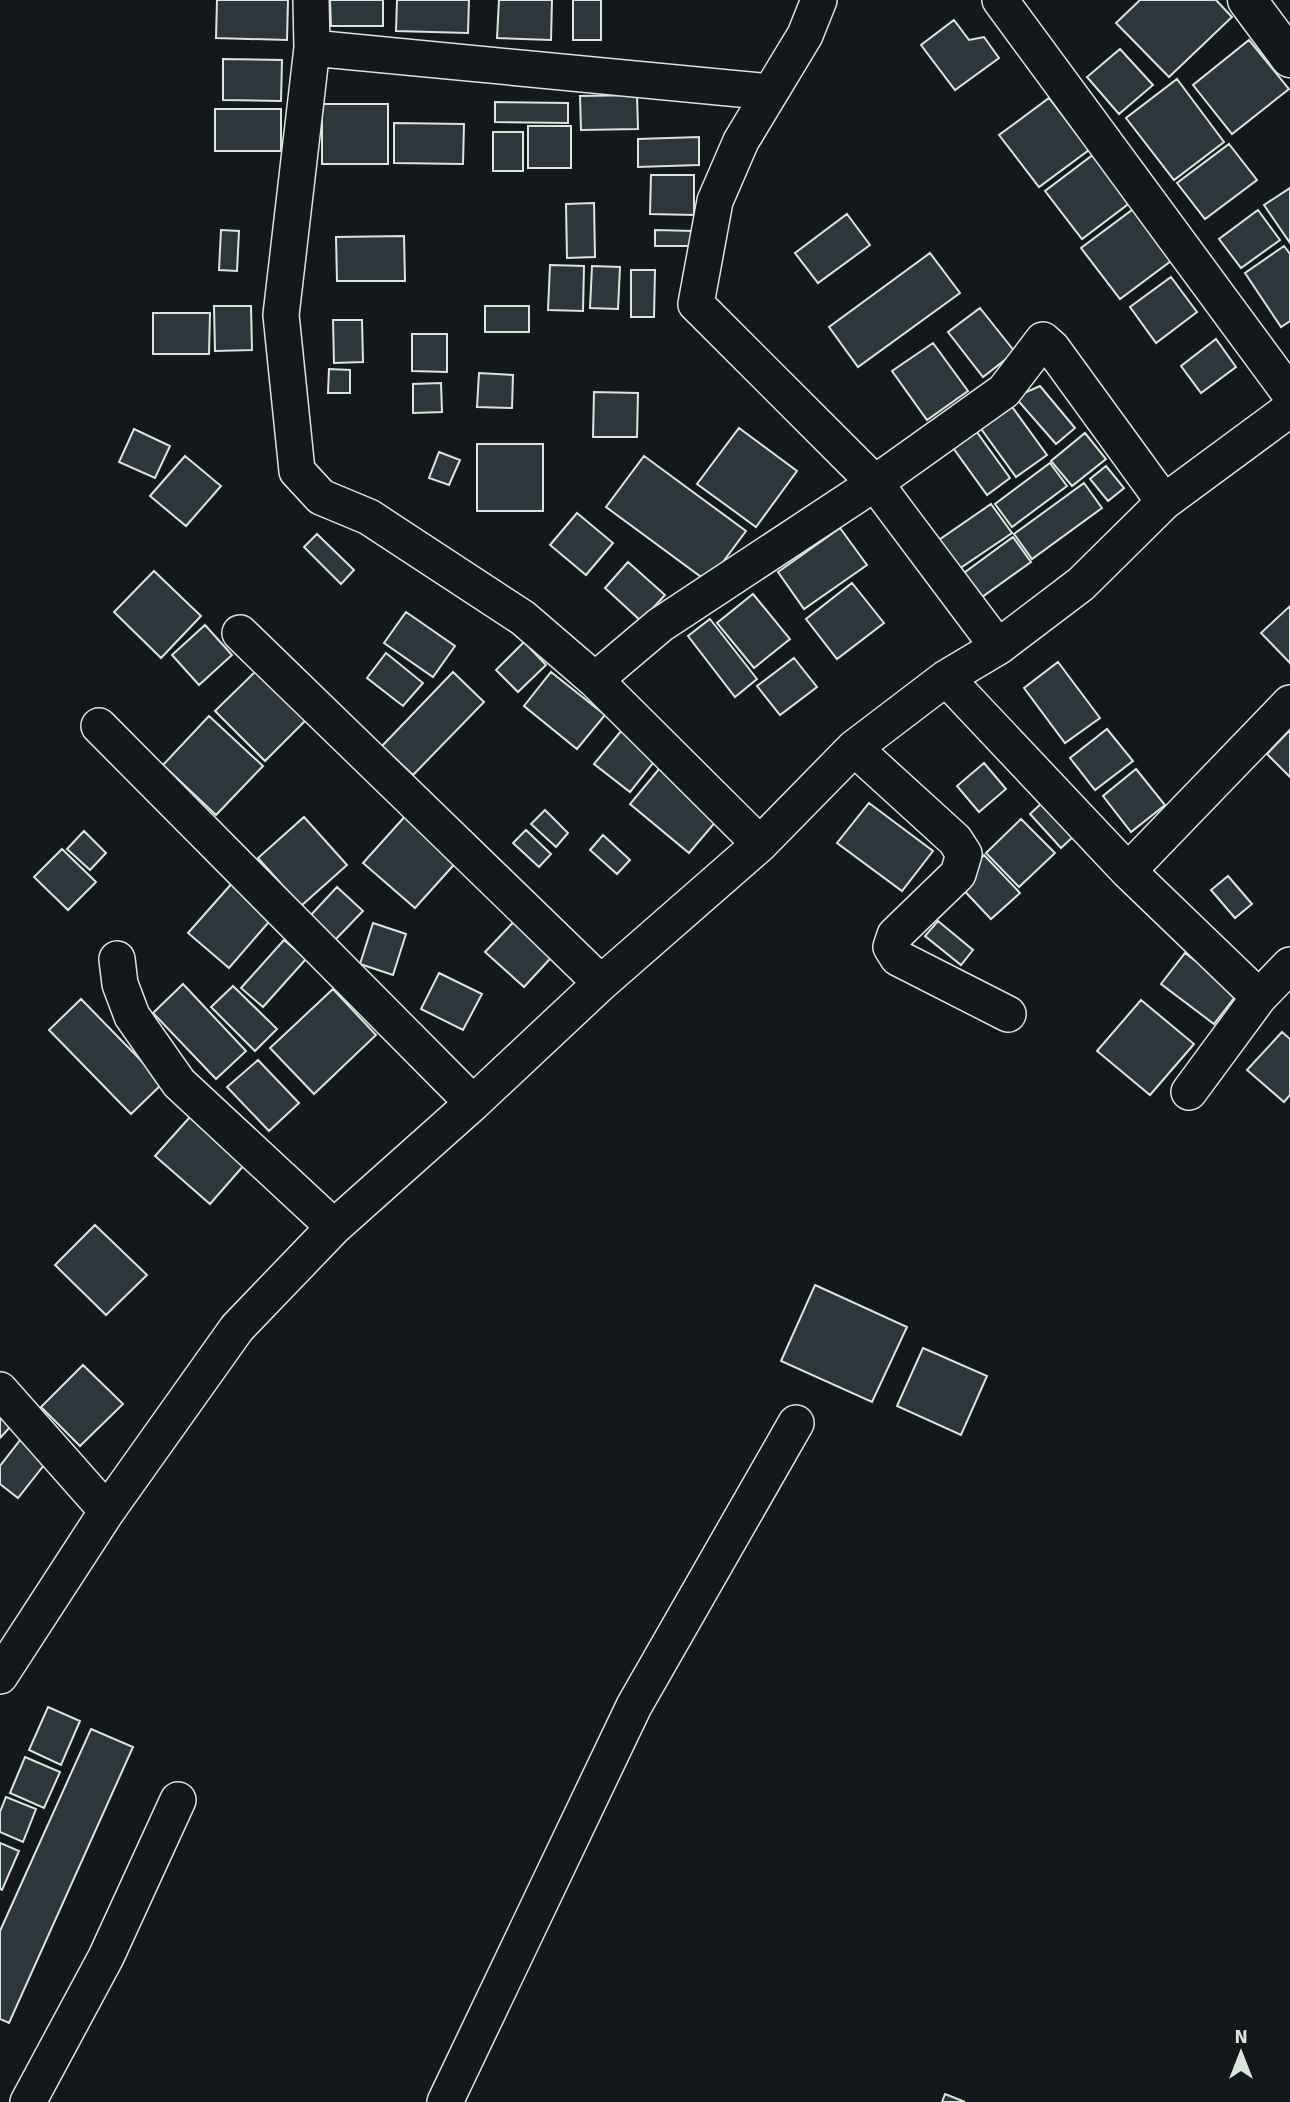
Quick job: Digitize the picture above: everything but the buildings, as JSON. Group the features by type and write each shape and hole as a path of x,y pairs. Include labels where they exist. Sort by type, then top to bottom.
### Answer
{"highway":[{"path":"1247,0 1290,58"}],"street":[{"path":"311,0 312,48 281,314 297,471 321,497 369,517 523,618 595,680 760,844"},
{"path":"818,0 805,35 741,141 715,201 696,304 875,483 998,647"},
{"path":"1000,0 1290,394"},
{"path":"312,48 770,92"},
{"path":"595,680 660,625 875,483 1004,391 1043,340 1052,348 1164,502"},
{"path":"0,1676 107,1511 237,1328 334,1227 601,983 760,844 854,748 946,678 998,647 1081,584 1164,502 1290,409"},
{"path":"240,633 601,983"},
{"path":"946,678 1128,870 1259,997"},
{"path":"1128,870 1290,703"},
{"path":"99,726 472,1103"},
{"path":"854,748 955,840 964,854 958,874 895,935 891,947 898,958 1008,1014"},
{"path":"117,959 120,984 132,1016 179,1083 334,1227"},
{"path":"1189,1092 1259,997 1290,965"},
{"path":"0,1390 107,1511"},
{"path":"445,2102 635,1706 796,1423"},
{"path":"28,2102 106,1957 178,1800"}]}
